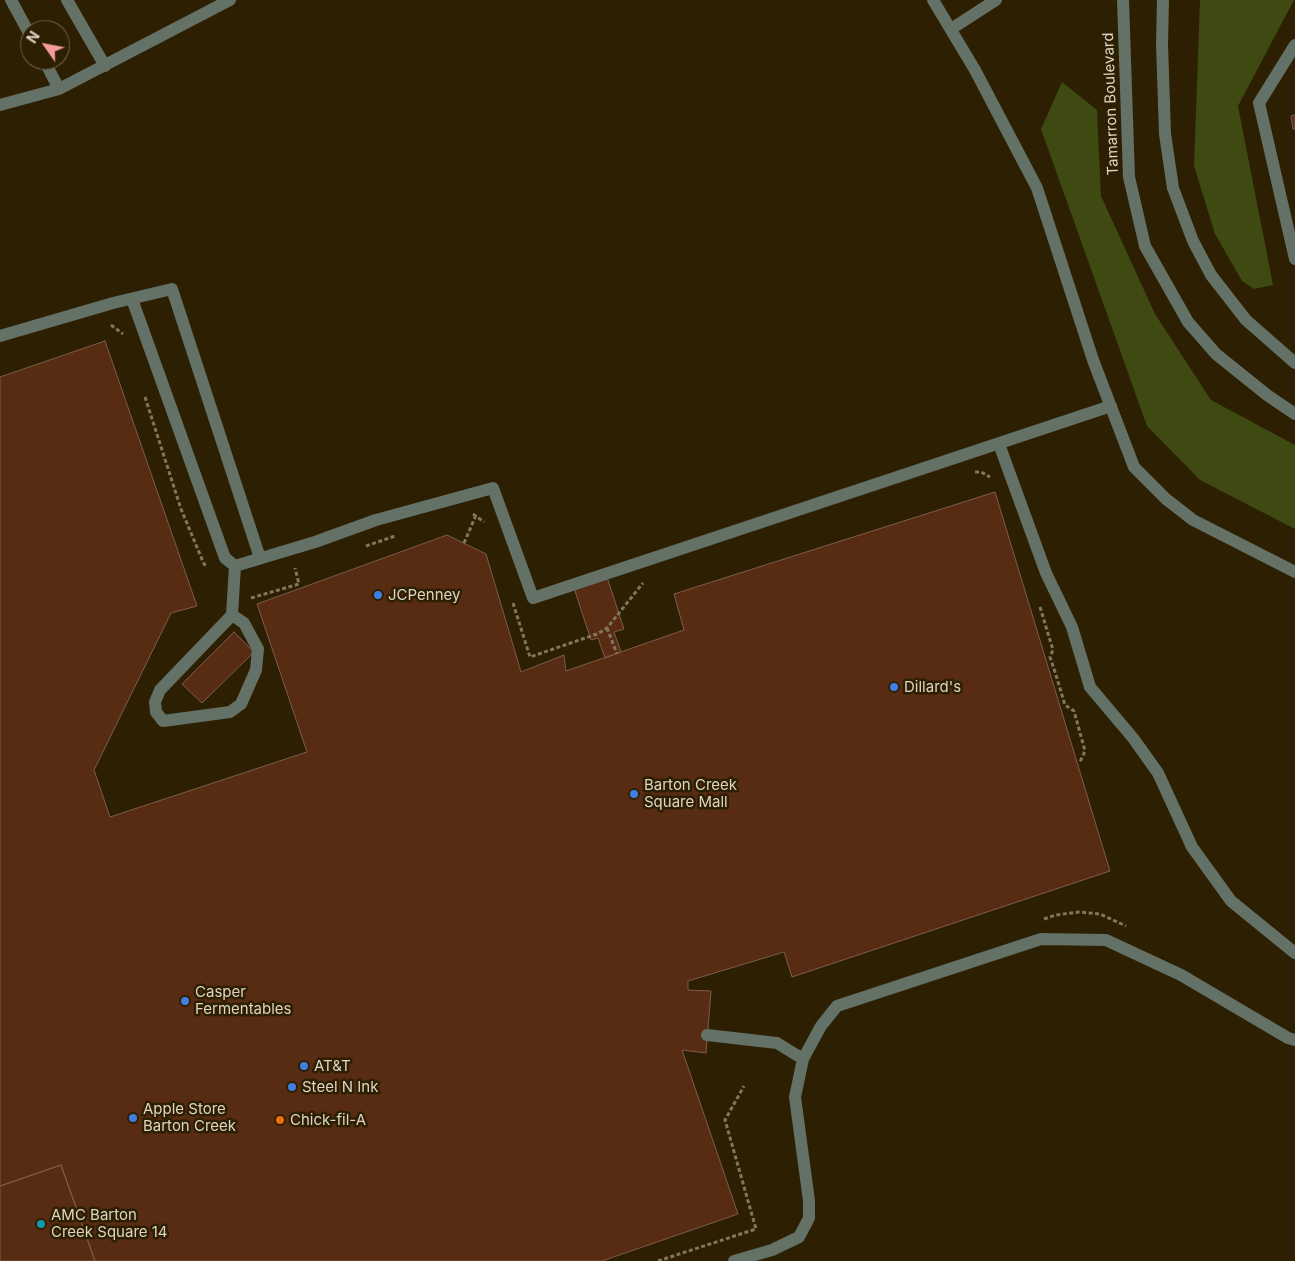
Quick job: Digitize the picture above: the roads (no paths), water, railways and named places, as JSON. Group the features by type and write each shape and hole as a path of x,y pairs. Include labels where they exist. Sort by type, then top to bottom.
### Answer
{"street":[{"path":"11,0 22,20"},
{"path":"67,0 105,66"},
{"path":"0,104 59,89 230,0"},
{"path":"933,0 975,70 1037,188 1093,360 1134,467 1166,499 1193,520 1295,572"},
{"path":"950,29 996,0"},
{"name":"Tamarron Boulevard","path":"1123,0 1129,178 1145,246 1188,322 1216,354 1267,395 1295,414"},
{"path":"1163,0 1162,44 1165,134 1172,188 1192,242 1211,274 1246,320 1295,363"},
{"path":"1295,45 1259,103 1295,259"},
{"path":"49,70 59,89"},
{"path":"0,336 172,289 260,558"},
{"path":"132,299 225,558 235,566"},
{"path":"235,566 316,542 376,520 493,488 533,598 1110,406"},
{"path":"999,444 1046,573 1072,627 1090,687 1133,738 1158,773 1192,847 1231,901 1295,953"},
{"path":"232,615 244,624 258,649 256,670 241,704 230,712 163,721 156,712 155,702 160,690 232,615 235,566"},
{"path":"734,1261 772,1250 799,1237 809,1218 809,1201 795,1097 802,1059 821,1026 837,1006 1041,939 1106,940 1181,975 1288,1038 1295,1040"},
{"path":"707,1035 777,1043 802,1059"}],"place":[{"name":"JCPenney","path":"378,595"},
{"name":"Dillard's","path":"894,687"},
{"name":"Barton Creek Square Mall","path":"634,794"},
{"name":"Casper Fermentables","path":"185,1001"},
{"name":"AT&T","path":"304,1066"},
{"name":"Steel N Ink","path":"292,1087"},
{"name":"Apple Store Barton Creek","path":"133,1118"},
{"name":"Chick-fil-A","path":"280,1120"},
{"name":"AMC Barton Creek Square 14","path":"41,1224"}]}
